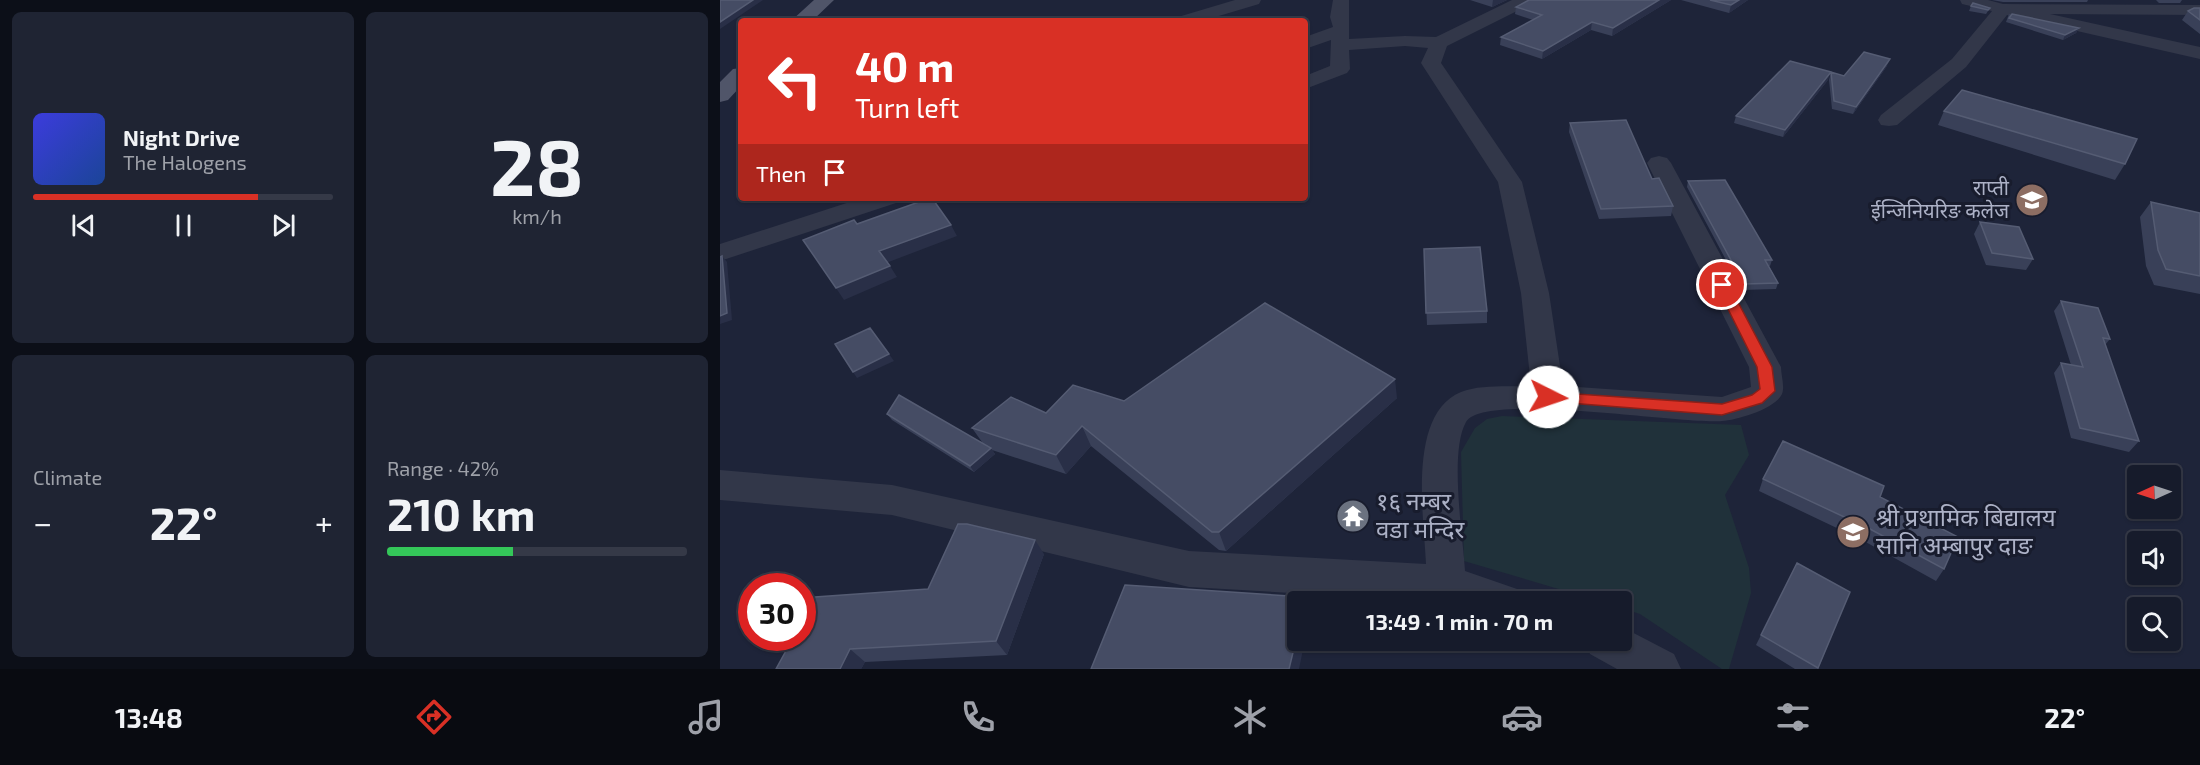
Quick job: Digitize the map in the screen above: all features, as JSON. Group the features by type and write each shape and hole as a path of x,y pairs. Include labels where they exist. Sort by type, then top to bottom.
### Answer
{"main road":[{"path":"804,18 825,0"},
{"path":"720,94 738,77"}],"street":[{"path":"1194,18 1253,0"},
{"path":"1308,82 1340,69 1341,0"},
{"path":"1308,42 1340,37 1439,43 1525,0"},
{"path":"1976,1 2003,9 2200,52"},
{"path":"2003,9 2200,10"},
{"path":"1889,120 1959,63 2003,9"},
{"path":"1439,43 1431,63 1510,182 1534,293 1548,397"},
{"path":"1446,584 1440,454 1452,415 1471,401 1548,397 1722,409 1757,399 1767,391 1765,367 1659,163"},
{"path":"720,253 878,201"},
{"path":"720,485 892,500 1189,569 1446,584 1468,591"},
{"path":"1625,651 1659,669"}],"shaded area":[{"path":"1502,416 1741,425 1749,455 1725,495 1749,568 1751,593 1729,669 1722,669 1640,614 1632,611 1632,591 1565,591 1464,561 1461,452 1475,428 1487,419"}],"building":[{"path":"720,0 753,0 720,22"},
{"path":"1529,0 1659,0 1613,28 1592,22 1543,51 1501,37 1542,15 1516,7"},
{"path":"1710,0 1739,0 1731,5"},
{"path":"1973,3 1990,8 1988,10 1971,6"},
{"path":"2200,8 2200,20 2188,11"},
{"path":"2012,14 2079,28 2065,35 2009,18"},
{"path":"1864,52 1890,59 1856,107 1834,101 1831,72 1844,76"},
{"path":"1790,61 1831,72 1785,130 1736,116"},
{"path":"1962,90 2137,139 2125,164 1944,111"},
{"path":"1626,120 1652,179 1659,178 1673,206 1601,209 1570,123"},
{"path":"1725,180 1772,260 1765,260 1778,283 1744,284 1688,181"},
{"path":"922,201 934,201 951,225 879,251 890,266 836,288 803,240 854,220 857,224"},
{"path":"2151,202 2200,213 2200,276 2166,269 2158,250"},
{"path":"1980,222 2019,227 2033,259 1992,253"},
{"path":"1480,247 1487,311 1426,313 1424,249"},
{"path":"722,256 727,313 720,316 720,257"},
{"path":"2061,301 2098,308 2110,339 2103,338 2139,441 2080,428 2061,363 2083,367"},
{"path":"1265,303 1395,379 1219,532 1212,532 1082,426 1056,455 972,428 1011,397 1046,413 1073,385 1124,401"},
{"path":"870,328 889,354 853,372 835,344"},
{"path":"899,395 991,448 970,466 887,414"},
{"path":"1783,441 1884,486 1880,497 1958,537 1944,569 1870,529 1763,479"},
{"path":"958,524 967,524 1035,540 996,641 850,649 840,669 776,669 786,651 816,651 816,597 928,589"},
{"path":"1797,563 1850,592 1818,668 1761,635"},
{"path":"1125,585 1287,596 1287,651 1293,651 1289,669 1091,669"}],"place":[{"name":"राप्ती ईन्जिनियरिङ कलेज","path":"2032,200"},
{"name":"१६ नम्बर वडा मन्दिर","path":"1353,516"},
{"name":"श्री प्रथामिक बिद्यालय सानि अम्बापुर दाङ","path":"1853,532"}],"route":[{"path":"1548,397 1722,409 1757,399 1767,391 1765,367 1722,285"}]}
